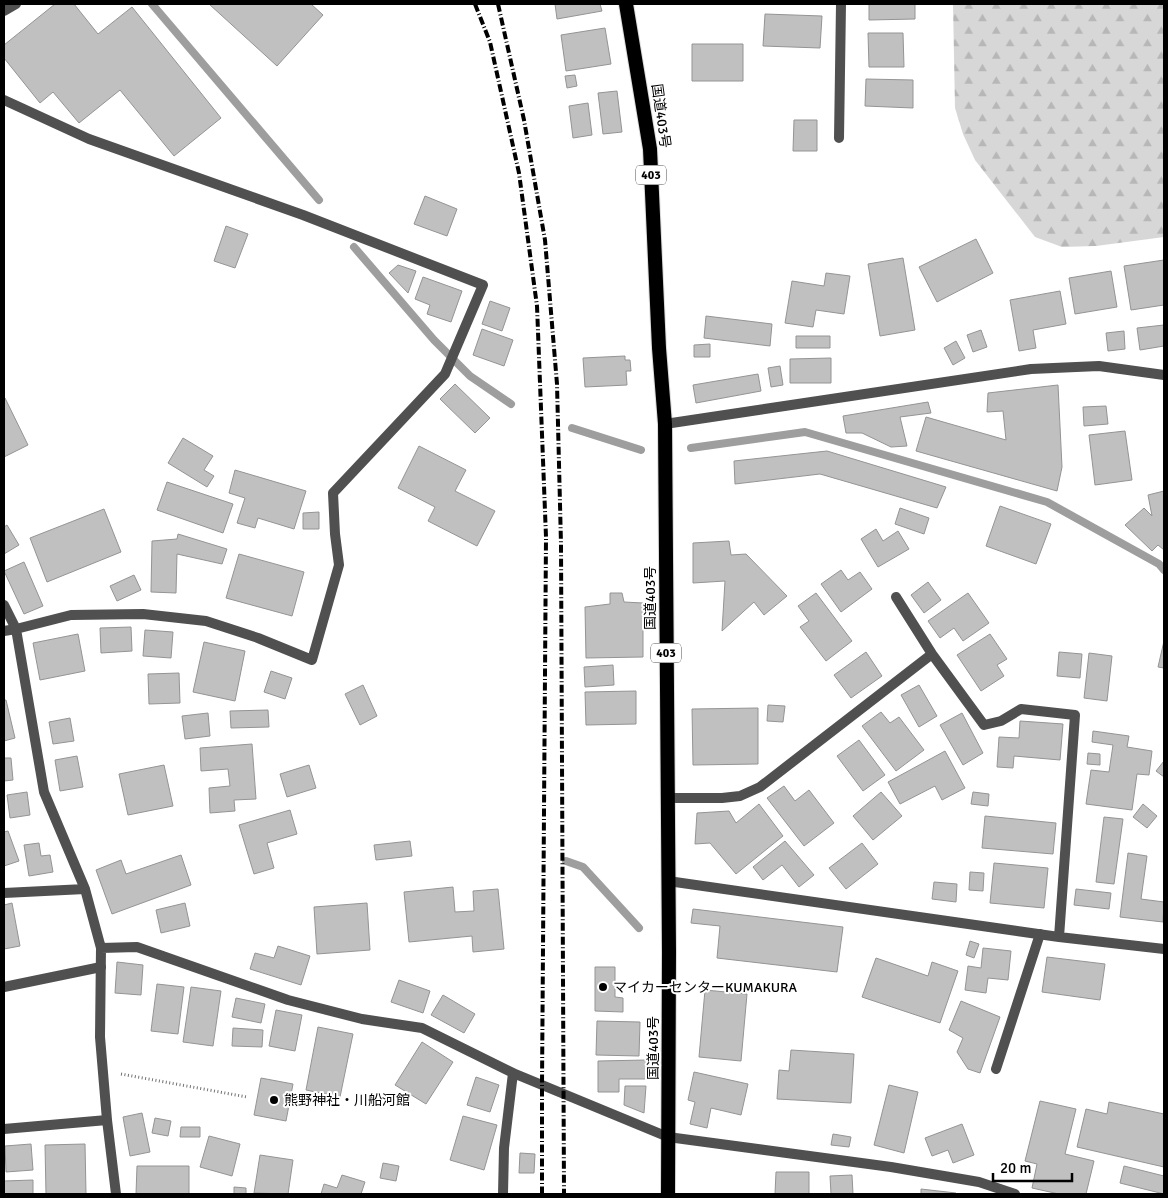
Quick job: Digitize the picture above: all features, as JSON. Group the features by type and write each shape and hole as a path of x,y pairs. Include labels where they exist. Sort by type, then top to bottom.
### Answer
{"highway":[{"name":"国道403号","path":"626,4 650,149 659,348 665,424 669,952 668,1194"}],"street":[{"path":"4,11 16,4"},
{"path":"839,138 841,4"},
{"path":"4,100 89,139 303,215 483,285 445,374 333,493 339,565 312,660 258,638 206,621 143,614 71,615 4,631"},
{"path":"665,424 1031,369 1099,366 1164,374"},
{"path":"896,597 932,654 984,725 1001,721 1021,709 1076,715 1059,937"},
{"path":"4,605 16,629 44,792 85,889 101,948 100,1037 116,1194"},
{"path":"668,798 740,796 760,787 932,654"},
{"path":"668,881 1059,937 1164,949"},
{"path":"4,893 85,889"},
{"path":"996,1069 1040,934"},
{"path":"101,948 137,947 288,1000 362,1019 422,1028 513,1073 668,1137 969,1180 1015,1194"},
{"path":"4,987 101,967"},
{"path":"503,1194 504,1148 513,1073"},
{"path":"4,1129 107,1120"}],"path":[{"path":"103,1071 247,1096"}],"green space":[{"path":"953,4 1164,4 1164,237 1096,246 1062,247 1035,237 975,160 963,134 955,108"}],"building":[{"path":"55,4 74,4 98,34 132,7 221,118 174,156 120,90 79,123 53,92 40,103 4,58 4,45"},
{"path":"209,4 311,4 323,15 277,66"},
{"path":"555,4 600,4 602,11 557,19"},
{"path":"869,4 915,4 915,19 869,20"},
{"path":"765,14 822,16 820,48 763,46"},
{"path":"605,28 611,64 566,71 561,35"},
{"path":"868,33 903,33 904,67 869,67"},
{"path":"692,44 743,44 743,81 692,81"},
{"path":"575,75 577,86 567,88 565,76"},
{"path":"866,79 913,80 913,108 865,106"},
{"path":"617,91 622,132 603,134 598,93"},
{"path":"588,103 592,135 573,138 569,106"},
{"path":"794,120 817,120 817,151 793,151"},
{"path":"425,196 457,209 447,236 414,224"},
{"path":"226,226 248,234 235,268 214,261"},
{"path":"976,239 993,273 937,302 919,267"},
{"path":"903,258 915,330 880,336 868,264"},
{"path":"1164,260 1164,305 1131,310 1124,266"},
{"path":"398,265 416,271 408,293 389,273"},
{"path":"1111,271 1117,307 1075,314 1069,278"},
{"path":"826,273 850,276 844,314 816,310 813,327 785,323 792,281 824,286"},
{"path":"423,277 462,291 451,322 427,314 430,305 415,299"},
{"path":"1060,291 1066,324 1033,330 1036,348 1019,351 1010,300"},
{"path":"490,301 510,308 502,331 482,324"},
{"path":"706,316 772,324 770,346 704,338"},
{"path":"1164,325 1164,346 1140,350 1137,328"},
{"path":"482,329 513,340 504,366 473,355"},
{"path":"981,330 987,347 973,352 967,335"},
{"path":"1124,331 1125,349 1108,351 1106,333"},
{"path":"796,336 830,336 830,348 796,348"},
{"path":"956,341 965,358 953,365 944,348"},
{"path":"710,344 710,357 694,357 694,345"},
{"path":"625,356 625,360 630,360 631,371 626,371 627,385 585,387 583,358"},
{"path":"831,358 831,383 790,383 790,359"},
{"path":"780,366 783,385 771,387 768,368"},
{"path":"758,374 761,391 696,403 693,385"},
{"path":"455,384 490,418 475,433 440,399"},
{"path":"1058,385 1062,467 1057,491 916,451 926,417 1006,440 1003,411 987,412 988,393"},
{"path":"4,398 28,445 4,457"},
{"path":"928,402 931,413 900,417 907,446 891,447 862,433 846,433 843,416"},
{"path":"1106,406 1108,424 1084,426 1083,407"},
{"path":"1125,431 1132,480 1095,485 1089,435"},
{"path":"183,438 213,456 204,470 214,476 207,487 168,463"},
{"path":"419,446 466,470 455,491 495,511 477,546 428,521 435,507 398,488"},
{"path":"827,451 946,487 937,508 820,474 735,484 734,461"},
{"path":"235,470 306,491 294,529 258,518 255,528 237,523 245,498 229,493"},
{"path":"167,482 233,504 223,533 157,510"},
{"path":"1164,491 1164,550 1158,545 1152,551 1125,525 1144,508 1152,516 1148,495"},
{"path":"1000,506 1051,524 1036,564 986,546"},
{"path":"900,508 929,518 924,534 895,524"},
{"path":"104,509 121,552 47,582 30,538"},
{"path":"319,512 319,529 303,529 303,513"},
{"path":"7,525 19,545 4,554 4,527"},
{"path":"876,529 883,541 898,531 909,549 878,567 861,539"},
{"path":"178,534 227,549 222,564 177,554 176,593 151,592 152,541 177,539"},
{"path":"729,541 731,555 746,554 787,596 764,615 754,602 722,631 725,581 693,583 693,543"},
{"path":"239,554 304,572 292,616 226,598"},
{"path":"24,562 43,606 24,614 4,571"},
{"path":"841,570 848,580 860,572 872,589 841,612 821,584"},
{"path":"134,575 141,590 117,601 110,586"},
{"path":"928,582 941,600 924,613 911,595"},
{"path":"610,593 622,593 624,602 643,603 643,657 586,658 585,607 610,604"},
{"path":"816,593 852,641 826,661 800,627 809,621 798,606"},
{"path":"968,593 989,623 963,641 954,628 940,638 928,621"},
{"path":"131,627 132,651 101,653 100,628"},
{"path":"145,630 173,632 171,658 143,656"},
{"path":"78,634 85,671 40,680 33,643"},
{"path":"990,634 1007,659 997,665 1004,676 981,691 957,655"},
{"path":"1164,641 1164,668 1158,667"},
{"path":"204,642 245,651 235,701 193,692"},
{"path":"866,652 882,676 851,698 834,675"},
{"path":"1059,652 1082,654 1080,678 1057,676"},
{"path":"1089,653 1112,656 1107,701 1084,698"},
{"path":"613,665 614,685 585,687 584,667"},
{"path":"271,671 292,678 285,699 264,692"},
{"path":"179,673 180,703 149,704 148,674"},
{"path":"363,685 377,716 360,725 345,694"},
{"path":"919,685 937,716 919,727 901,695"},
{"path":"636,691 636,724 586,725 585,692"},
{"path":"4,700 6,700 15,738 4,741"},
{"path":"768,705 785,706 783,722 767,721"},
{"path":"758,708 758,764 693,765 692,709"},
{"path":"268,710 269,727 231,728 230,711"},
{"path":"881,712 890,723 899,717 924,750 896,771 862,726"},
{"path":"208,713 210,736 185,739 182,716"},
{"path":"962,713 983,753 963,765 940,725"},
{"path":"70,718 74,741 53,744 49,722"},
{"path":"1020,721 1063,724 1060,760 1014,756 1013,768 997,767 999,737 1019,738"},
{"path":"1093,731 1129,736 1127,747 1152,751 1149,775 1137,774 1132,810 1086,804 1091,770 1109,772 1113,745 1092,742"},
{"path":"859,740 885,775 863,791 837,756"},
{"path":"252,744 256,799 234,800 235,811 210,813 209,788 230,786 228,769 201,771 200,748"},
{"path":"945,751 965,788 942,800 935,786 900,804 888,782"},
{"path":"1088,753 1100,754 1100,765 1087,764"},
{"path":"77,756 83,787 60,791 55,760"},
{"path":"4,758 11,758 13,780 4,781"},
{"path":"1164,761 1164,777 1156,771"},
{"path":"164,765 173,806 128,815 119,774"},
{"path":"309,765 316,788 287,797 280,774"},
{"path":"784,786 795,801 809,790 834,823 804,846 767,798"},
{"path":"27,792 30,815 10,818 7,795"},
{"path":"881,792 902,816 873,840 853,816"},
{"path":"973,792 989,794 988,806 971,804"},
{"path":"759,804 783,836 736,874 710,843 695,844 697,813 729,811 736,823"},
{"path":"1143,804 1157,816 1147,828 1133,817"},
{"path":"290,810 297,834 267,843 274,868 254,874 239,825"},
{"path":"985,816 1056,823 1053,854 982,848"},
{"path":"1104,817 1123,819 1114,884 1096,882"},
{"path":"8,831 19,861 4,866 4,832"},
{"path":"410,841 412,856 376,860 374,845"},
{"path":"785,841 814,875 799,887 782,865 763,880 753,867"},
{"path":"39,843 41,856 50,855 53,872 29,876 24,845"},
{"path":"862,843 878,864 846,889 829,868"},
{"path":"1128,853 1147,856 1141,899 1164,902 1163,922 1120,917"},
{"path":"181,855 191,885 112,914 96,870 121,860 126,874"},
{"path":"994,863 1048,868 1044,908 990,903"},
{"path":"970,872 984,873 983,891 969,890"},
{"path":"934,882 957,884 956,902 932,899"},
{"path":"453,887 455,912 474,911 473,891 498,889 504,949 473,952 472,936 409,942 404,892"},
{"path":"1076,889 1111,893 1109,909 1074,905"},
{"path":"12,903 20,946 4,949 4,905"},
{"path":"185,903 190,926 161,933 156,910"},
{"path":"367,903 370,950 317,954 314,907"},
{"path":"693,909 843,927 837,972 717,958 720,926 691,923"},
{"path":"970,941 979,944 974,958 966,955"},
{"path":"278,946 310,956 301,985 250,969 255,953 274,958"},
{"path":"983,948 1011,951 1008,980 988,978 986,993 965,990 968,966 981,968"},
{"path":"1047,957 1105,964 1100,1000 1042,992"},
{"path":"876,958 928,976 932,962 958,971 940,1023 862,997"},
{"path":"117,962 143,965 141,995 115,993"},
{"path":"595,967 615,967 615,997 623,998 623,1012 595,1011"},
{"path":"399,980 430,991 423,1013 391,1002"},
{"path":"157,984 184,987 178,1034 151,1031"},
{"path":"191,987 221,991 213,1046 183,1042"},
{"path":"705,990 747,994 741,1061 699,1057"},
{"path":"443,995 475,1014 464,1033 431,1015"},
{"path":"236,998 265,1004 261,1023 232,1017"},
{"path":"961,1001 1000,1017 980,1073 968,1069 957,1052 963,1038 949,1030"},
{"path":"276,1010 302,1015 295,1051 269,1046"},
{"path":"597,1021 640,1022 639,1056 596,1055"},
{"path":"318,1027 353,1034 340,1097 306,1090"},
{"path":"233,1028 263,1030 262,1047 232,1046"},
{"path":"422,1042 453,1062 426,1104 395,1085"},
{"path":"791,1050 854,1054 851,1103 777,1099 779,1070 789,1071"},
{"path":"646,1060 646,1079 619,1079 619,1092 598,1092 598,1061"},
{"path":"694,1072 748,1084 741,1115 711,1108 707,1128 690,1124 695,1102 688,1100"},
{"path":"476,1077 499,1085 490,1112 467,1105"},
{"name":"熊野神社・川船河館","path":"261,1078 293,1084 286,1121 254,1115"},
{"path":"889,1085 918,1092 904,1153 874,1145"},
{"path":"625,1086 646,1086 644,1113 624,1105"},
{"path":"1040,1101 1076,1109 1065,1154 1094,1161 1086,1194 1059,1194 1032,1188 1037,1164 1025,1161"},
{"path":"1109,1102 1164,1114 1164,1167 1077,1147 1086,1109 1107,1114"},
{"path":"142,1113 150,1152 130,1156 123,1117"},
{"path":"463,1116 497,1125 484,1170 450,1160"},
{"path":"155,1118 171,1121 168,1136 152,1133"},
{"path":"962,1124 974,1155 953,1163 948,1150 932,1156 925,1138"},
{"path":"181,1127 200,1127 200,1137 180,1137"},
{"path":"833,1134 851,1137 849,1147 831,1145"},
{"path":"209,1136 240,1144 232,1176 200,1167"},
{"path":"31,1144 33,1170 6,1172 5,1146"},
{"path":"85,1144 86,1194 46,1194 45,1145"},
{"path":"520,1153 535,1154 534,1173 519,1173"},
{"path":"260,1155 293,1160 288,1194 254,1193"},
{"path":"383,1163 399,1166 396,1181 380,1178"},
{"path":"137,1166 189,1166 189,1194 136,1194"},
{"path":"1124,1166 1164,1176 1164,1194 1120,1183"},
{"path":"776,1172 809,1172 809,1194 775,1194"},
{"path":"342,1175 365,1182 361,1194 321,1194 324,1184 337,1188"},
{"path":"852,1175 853,1194 831,1194 830,1176"},
{"path":"33,1180 33,1194 4,1194 4,1181"},
{"path":"234,1187 246,1188 246,1194 234,1194"},
{"path":"921,1189 956,1193 956,1194 921,1194"}],"waterway":[{"path":"152,4 319,200"},
{"path":"354,247 434,340 470,376 511,404"},
{"path":"572,428 641,450"},
{"path":"691,448 805,432 1047,502 1159,564 1164,570"},
{"path":"566,861 583,867 639,928"}],"railway":[{"path":"475,4 490,42 519,173 537,306 546,537 542,1194"},
{"path":"498,4 524,120 545,240 557,384 561,544 564,1194"}],"place":[{"name":"マイカーセンターKUMAKURA","path":"603,987"},
{"name":"熊野神社・川船河館","path":"274,1100"}]}
